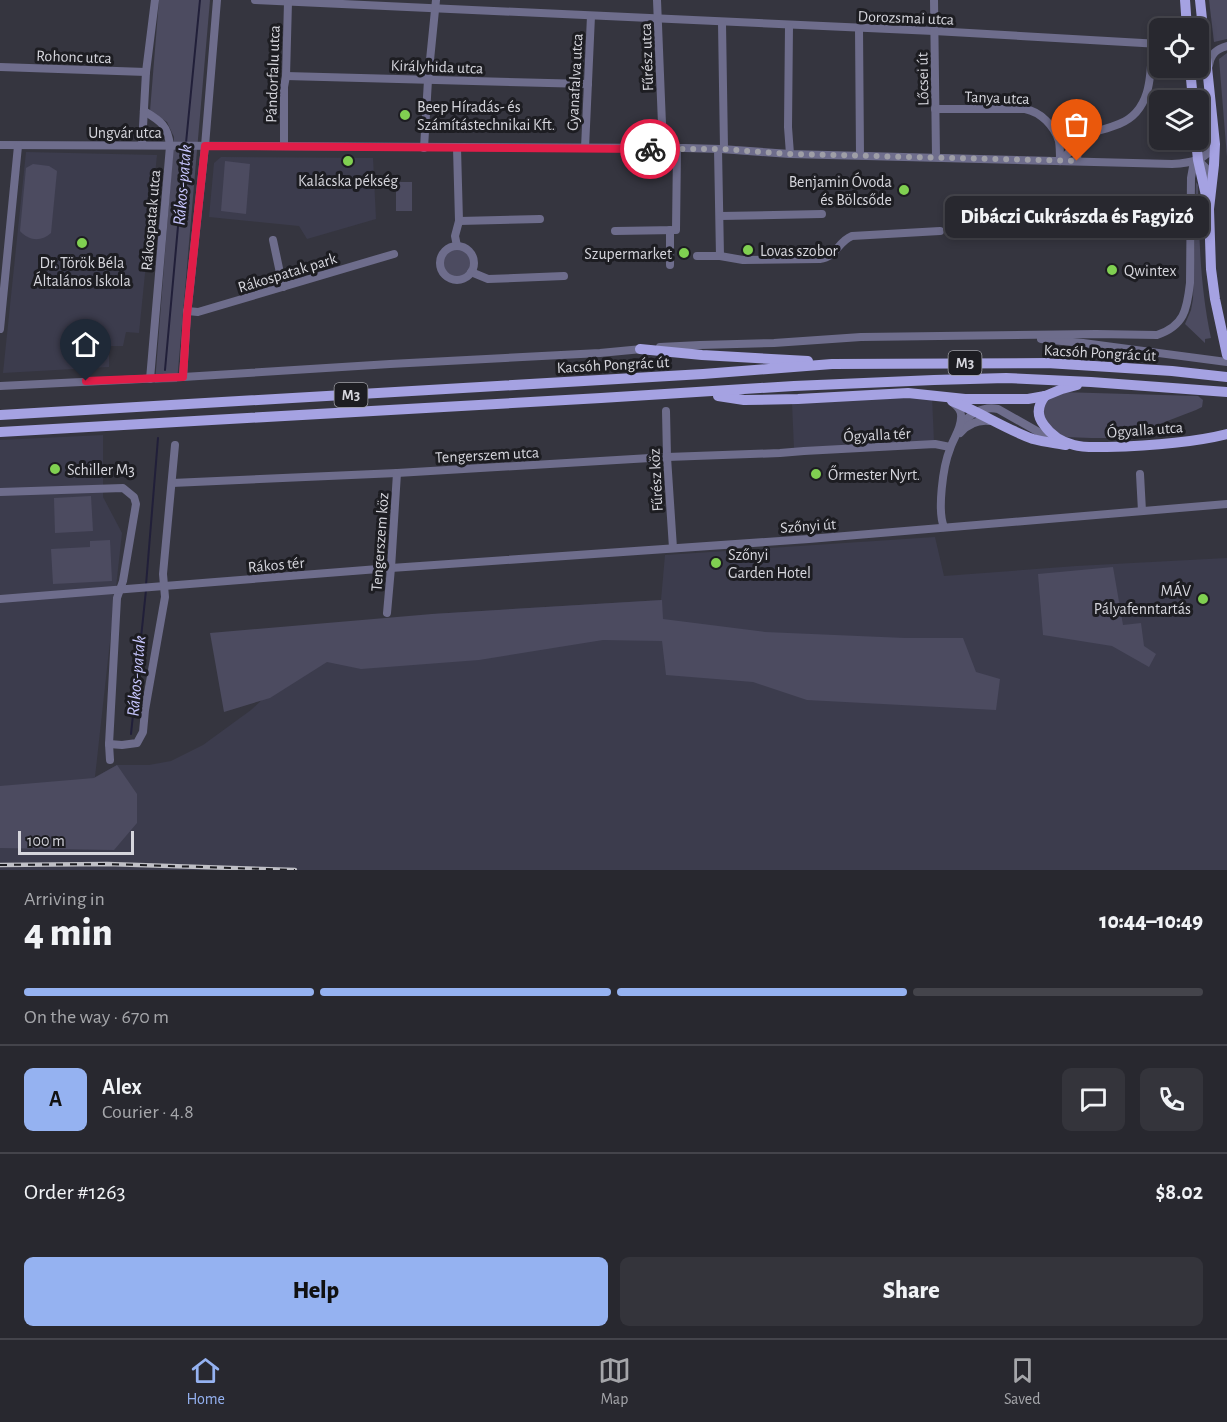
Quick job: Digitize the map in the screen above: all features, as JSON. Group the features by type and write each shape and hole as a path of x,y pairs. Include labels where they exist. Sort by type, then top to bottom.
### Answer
{"main road":[{"path":"1185,0 1186,18"},
{"path":"1200,0 1202,18"},
{"path":"1209,78 1215,144 1209,209 1211,269 1227,354"},
{"path":"1197,150 1209,209"},
{"path":"1215,299 1227,323"},
{"path":"640,349 722,356 798,359 832,364"},
{"name":"Kacsóh Pongrác út","path":"0,415 691,375 832,364 1047,363 1227,377"},
{"name":"Kacsóh Pongrác út","path":"0,432 934,380 1006,378 1227,392"},
{"path":"697,392 744,400 908,393 944,398 1028,399 1091,382"},
{"path":"1045,396 1039,407 1040,420 1049,432 1071,444"},
{"name":"Ógyalla utca","path":"944,398 1036,440 1118,447 1167,443 1227,434"}],"street":[{"name":"Rákospatak utca","path":"142,145 146,72 155,0"},
{"path":"183,377 200,146 217,0"},
{"name":"Dorozsmai utca","path":"255,0 436,4 591,16 1149,44"},
{"name":"Fűrész utca","path":"657,0 663,149"},
{"name":"Lőcsei út","path":"934,0 936,157"},
{"name":"Pándorfalu utca","path":"284,146 288,2"},
{"path":"424,148 436,4"},
{"name":"Gyanafalva utca","path":"585,148 591,16"},
{"path":"720,256 722,23"},
{"path":"789,26 790,154"},
{"path":"859,28 860,155"},
{"path":"1209,65 1211,56 1216,50 1227,46"},
{"name":"Rohonc utca","path":"0,67 146,72"},
{"name":"Királyhida utca","path":"286,76 588,84"},
{"path":"1060,161 1083,136 1119,124 1132,117 1146,98 1150,78"},
{"name":"Tanya utca","path":"935,109 1032,110 1048,122 1054,132 1059,142 1060,161"},
{"path":"144,111 163,124 173,146"},
{"path":"1077,161 1078,144"},
{"path":"1198,160 1208,154 1215,144"},
{"name":"Ungvár utca","path":"0,145 677,148 790,154 1172,164 1198,160"},
{"path":"0,329 18,146"},
{"name":"Rákospatak utca","path":"150,379 173,146"},
{"path":"457,148 459,221 455,236 457,246"},
{"path":"615,231 676,230 677,148"},
{"name":"Kacsóh Pongrác út","path":"0,386 861,337 1156,335 1172,329 1179,323 1188,299 1191,178 1193,167 1198,160"},
{"path":"720,216 822,214"},
{"path":"459,221 540,219"},
{"path":"670,230 670,265"},
{"path":"697,256 720,256 743,260 827,258 845,239 852,236 940,231"},
{"path":"273,240 283,287"},
{"path":"457,246 471,253 474,263 467,276 456,279 450,278 442,270 441,265 443,254 457,246"},
{"name":"Rákospatak park","path":"188,311 198,312 394,254"},
{"path":"471,272 488,279 564,276"},
{"name":"Kacsóh Pongrác út","path":"1000,336 1227,354"},
{"path":"944,398 959,409 960,426"},
{"path":"944,528 941,518 943,474 951,445 960,426 976,411 998,409 1044,435 1071,444"},
{"name":"Fűrész köz","path":"666,411 673,548"},
{"path":"951,445 969,425 981,420 994,421"},
{"path":"109,744 137,743 144,732 145,710 165,597 163,574 175,445"},
{"name":"Ógyalla tér","path":"804,451 951,445"},
{"name":"Tengerszem utca","path":"172,483 804,451"},
{"name":"Tengerszem köz","path":"387,613 397,473"},
{"path":"1140,474 1142,511"},
{"path":"0,492 123,488 134,497 136,504 123,581 117,602 110,760"},
{"name":"Szőnyi út","path":"391,568 944,528 1227,504"},
{"name":"Rákos tér","path":"0,599 391,568"}],"shaded area":[{"path":"159,0 210,0 177,382 155,383 174,137 167,122 150,111"},
{"path":"1209,0 1227,0 1227,39 1214,42"},
{"path":"1227,53 1227,157 1219,59"},
{"name":"Dr. Török Béla Általános Iskola","path":"26,152 157,155 139,333 126,332 123,346 109,346 109,367 3,373"},
{"path":"221,157 373,158 376,219 307,239 299,226 209,217 214,163"},
{"path":"225,161 250,164 246,214 221,211"},
{"path":"33,164 49,166 57,171 51,233 39,239 27,237 20,231 26,168"},
{"path":"396,182 412,182 412,211 396,211"},
{"path":"1196,182 1198,185 1202,281 1211,338 1205,339 1205,343 1185,324 1193,299"},
{"path":"457,249 467,253 471,263 467,273 457,277 447,273 443,263 447,253"},
{"path":"1059,392 1198,396 1203,400 1202,407 1196,410 1123,438 1066,437 1057,434 1044,420 1044,402"},
{"path":"932,396 934,442 794,449 792,403"},
{"path":"103,435 103,497 122,533 95,777 117,765 149,765 171,761 203,745 251,710 305,660 432,614 661,600 665,555 935,537 944,576 1227,558 1227,870 0,870 0,440"},
{"path":"91,496 93,531 55,533 54,498"},
{"path":"110,540 112,581 53,584 51,549 90,547 90,541"},
{"path":"1113,567 1123,625 1141,623 1144,646 1156,654 1149,667 1112,646 1043,635 1038,574"},
{"path":"662,600 663,619 765,632 963,638 976,672 1000,679 996,710 807,700 753,682 666,675 662,641 603,640 479,660 361,669 327,662 270,698 224,712 210,633 432,614"},
{"path":"117,765 137,794 137,823 114,850 0,848 0,786 94,778"}],"waterway":[{"name":"Rákos-patak","path":"186,143 200,0"},
{"name":"Rákos-patak","path":"165,370 185,149"},
{"name":"Rákos-patak","path":"146,585 158,438"},
{"name":"Rákos-patak","path":"131,734 146,590"}],"railway":[{"path":"0,865 107,864 295,870"}],"way so far":[{"path":"650,149 721,149 790,154 1077,161"}],"place":[{"name":"Beep Híradás- és Számítástechnikai Kft.","path":"405,115"},
{"name":"Kalácska pékség","path":"348,161"},
{"name":"Dibáczi Cukrászda és Fagyizó","path":"1077,161"},
{"name":"Benjamin Óvoda és Bölcsőde","path":"904,190"},
{"name":"Dr. Török Béla Általános Iskola","path":"82,243"},
{"name":"Lovas szobor","path":"748,250"},
{"name":"Szupermarket","path":"684,253"},
{"name":"Qwintex","path":"1112,270"},
{"name":"Schiller M3","path":"55,469"},
{"name":"Őrmester Nyrt.","path":"816,474"},
{"name":"Szőnyi Garden Hotel","path":"716,563"},
{"name":"MÁV Pályafenntartás","path":"1203,599"}],"route":[{"path":"86,381 183,377 187,315 205,146 650,149"}]}
